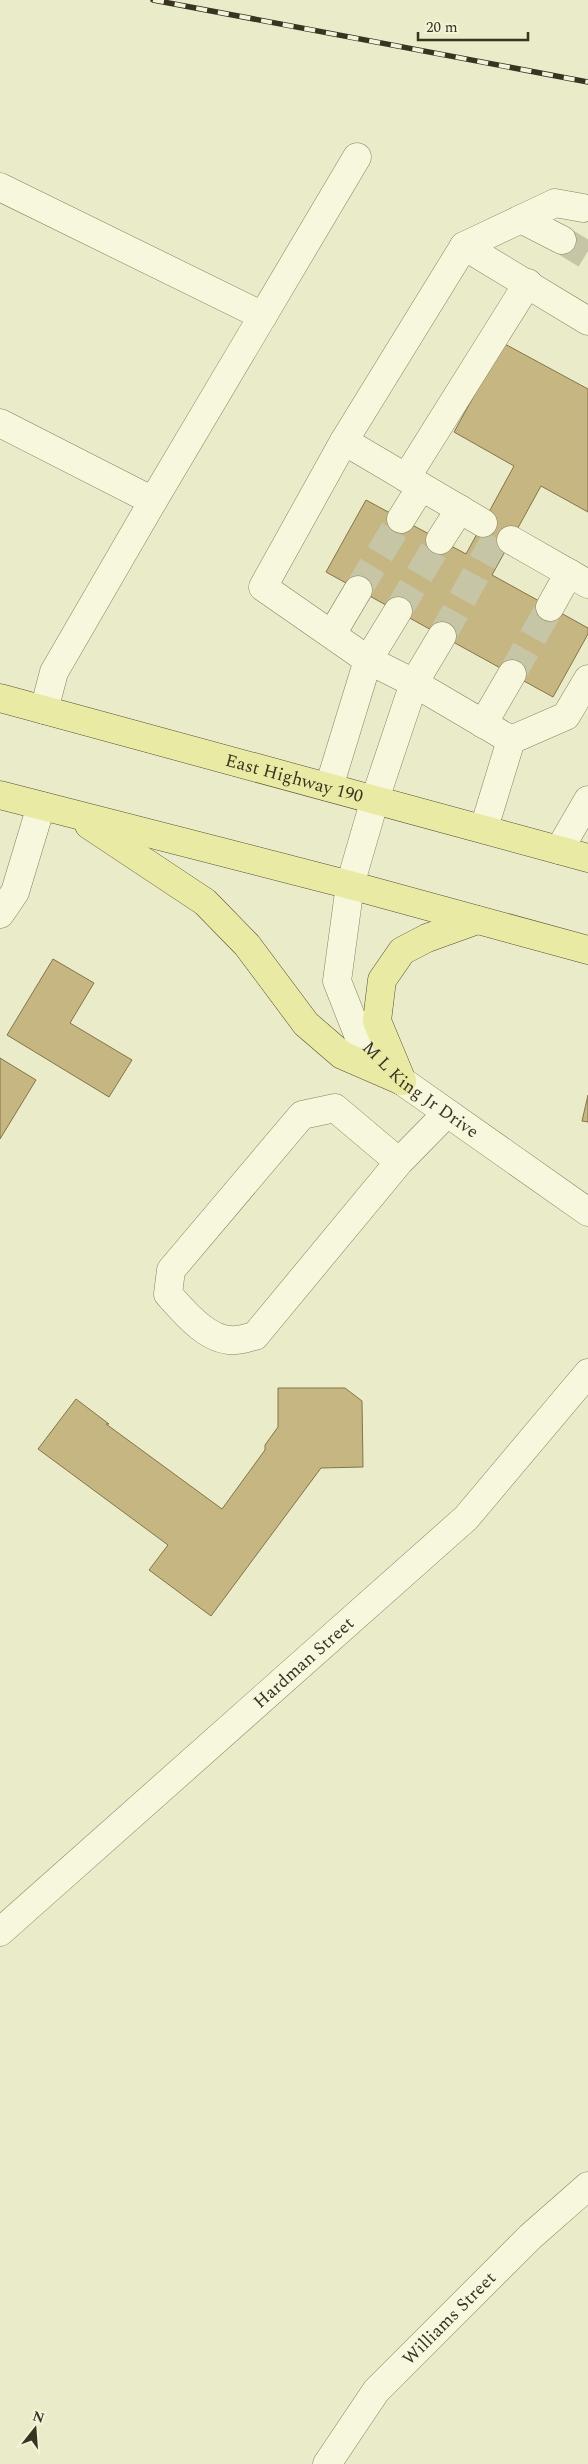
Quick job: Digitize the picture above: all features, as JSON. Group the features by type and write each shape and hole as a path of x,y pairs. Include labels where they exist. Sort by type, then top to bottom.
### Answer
{"main road":[{"name":"East Highway 190","path":"0,698 484,828 588,858"},
{"path":"0,795 350,885 588,950"},
{"path":"71,813 205,902 247,945 306,1024 342,1055 402,1081"},
{"path":"402,1081 377,1021 382,980 402,950 427,938 477,920"}],"street":[{"path":"44,710 54,672 153,500 357,156"},
{"path":"0,187 263,316"},
{"path":"511,740 414,683 368,660 263,587 344,441 464,246 555,203 586,200"},
{"path":"521,219 562,240"},
{"path":"464,246 588,321"},
{"path":"401,519 413,482 528,283"},
{"path":"0,423 153,500"},
{"path":"344,441 483,523"},
{"path":"440,540 460,509"},
{"path":"511,540 578,579 550,607"},
{"path":"332,634 358,590"},
{"path":"329,787 368,660 398,612"},
{"name":"M L King Jr Drive","path":"442,636 414,683 375,799 350,885 337,981 359,1037 402,1081 588,1212"},
{"path":"484,724 512,674"},
{"path":"484,828 511,740 566,716 588,679"},
{"path":"559,850 588,800"},
{"path":"0,914 41,806"},
{"path":"399,1162 334,1108 302,1115 171,1270 168,1294 186,1315 212,1335 234,1341 255,1336 399,1162 447,1113"},
{"name":"Hardman Street","path":"0,1932 466,1518 588,1373"},
{"name":"Williams Street","path":"327,2464 376,2391 523,2244 588,2186"}],"building":[{"path":"503,343 588,389 588,512 541,486 492,575 588,628 588,634 553,697 326,572 366,500 466,554 514,466 454,432"},
{"path":"53,959 94,983 70,1023 132,1060 109,1097 7,1035"},
{"path":"0,1058 36,1080 0,1139"},
{"path":"588,1095 588,1122 582,1121"},
{"path":"278,1388 345,1388 362,1401 363,1467 321,1468 211,1616 149,1570 168,1545 38,1449 76,1399 109,1424 106,1424 222,1509 265,1450 265,1445 278,1427"}],"tunnel":[{"path":"562,240 588,256"},
{"path":"358,590 401,519"},
{"path":"442,636 499,532"},
{"path":"398,611 440,540"},
{"path":"512,674 550,607"}],"railway":[{"path":"153,0 588,82"}]}
